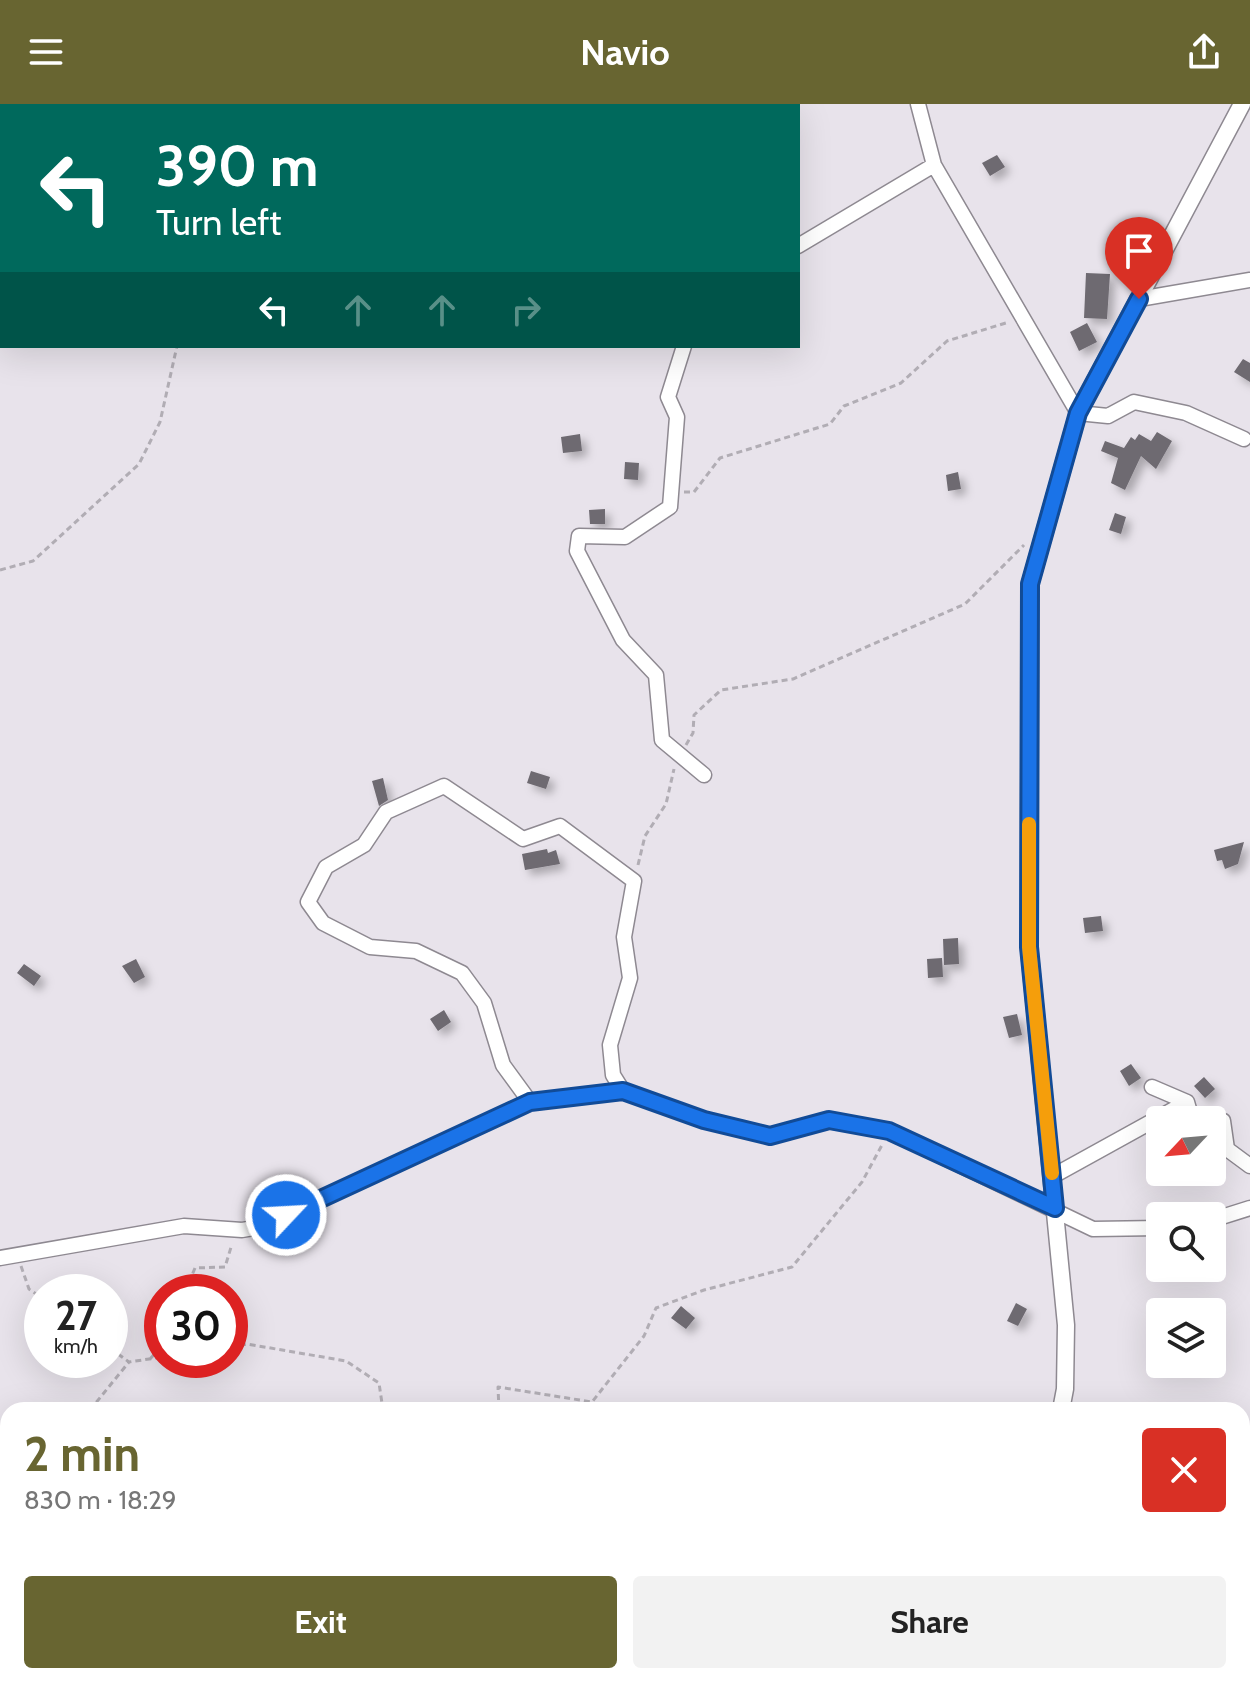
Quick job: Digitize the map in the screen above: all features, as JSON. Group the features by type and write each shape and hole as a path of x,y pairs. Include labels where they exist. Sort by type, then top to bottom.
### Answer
{"street":[{"path":"918,104 934,165 1078,413"},
{"path":"1063,1402 1066,1325 1029,947 1030,584 1078,413 1242,104"},
{"path":"800,245 934,165"},
{"path":"1139,299 1250,280"},
{"path":"683,348 668,397 677,417 670,507 625,537 579,536 577,551 623,640 656,675 662,740 704,775"},
{"path":"1078,413 1108,416 1134,402 1186,413 1244,439"},
{"path":"530,1102 503,1065 484,1003 462,973 416,951 370,947 323,923 308,902 326,867 364,845 386,812 444,786 523,839 560,826 634,881 624,937 630,978 610,1045 613,1075 623,1091"},
{"path":"1152,1087 1187,1102"},
{"path":"0,1258 184,1226 242,1230 259,1227 530,1102 623,1091 704,1120 770,1136 829,1120 889,1131 1055,1208 1093,1229 1146,1228"},
{"path":"1053,1176 1187,1102"},
{"path":"1187,1102 1191,1116 1223,1121 1227,1149 1250,1166"},
{"path":"1226,1216 1250,1208"}],"path":[{"path":"672,493 694,492 720,458 830,424 844,406 901,383 947,341 982,329 1025,321"},
{"path":"0,570 33,561 139,464 160,422 177,348"},
{"path":"634,881 645,836 666,804 670,779 680,753 693,733 694,715 721,690 793,679 965,604 1027,542"},
{"path":"499,1402 498,1387 592,1402 644,1336 656,1308 704,1290 792,1267 862,1182 889,1131"},
{"path":"192,1274 195,1268 225,1267 228,1251 242,1230"},
{"path":"17,1254 24,1274"},
{"path":"248,1344 346,1361 379,1383 382,1402"},
{"path":"96,1402 129,1362 144,1360"}],"building":[{"path":"997,155 1005,167 990,176 982,163"},
{"path":"1086,273 1110,274 1107,319 1084,318"},
{"path":"1087,323 1097,342 1079,351 1070,332"},
{"path":"1243,359 1250,363 1250,382 1234,372"},
{"path":"1157,432 1172,441 1156,469 1141,456 1125,490 1111,483 1118,458 1101,451 1105,441 1124,448 1131,437 1135,440 1139,434 1151,441"},
{"path":"580,434 582,451 563,453 561,437"},
{"path":"625,462 639,463 638,480 624,479"},
{"path":"958,472 961,489 948,491 946,475"},
{"path":"605,509 605,524 590,524 589,510"},
{"path":"1115,513 1126,517 1121,534 1109,530"},
{"path":"531,771 550,777 546,789 527,783"},
{"path":"383,778 388,800 379,806 372,781"},
{"path":"1244,842 1238,864 1225,869 1222,860 1217,861 1214,850"},
{"path":"547,849 548,853 556,850 560,864 525,870 522,854"},
{"path":"1101,916 1103,931 1085,933 1083,918"},
{"path":"958,938 959,964 944,965 943,939"},
{"path":"942,958 943,977 928,978 927,959"},
{"path":"136,959 145,977 134,983 122,966"},
{"path":"24,964 41,976 34,986 17,973"},
{"path":"444,1010 451,1022 438,1031 430,1019"},
{"path":"1017,1014 1022,1035 1009,1038 1003,1017"},
{"path":"1131,1064 1141,1078 1129,1086 1120,1071"},
{"path":"1204,1077 1215,1089 1205,1098 1194,1086"},
{"path":"1016,1303 1027,1309 1018,1326 1007,1321"},
{"path":"681,1306 695,1318 686,1329 671,1318"}],"slow traffic":[{"path":"1029,824 1029,947 1052,1173"}],"route":[{"path":"286,1215 530,1102 623,1091 704,1120 770,1136 829,1120 901,1134 1055,1208 1029,947 1030,584 1078,413 1139,299"}]}
